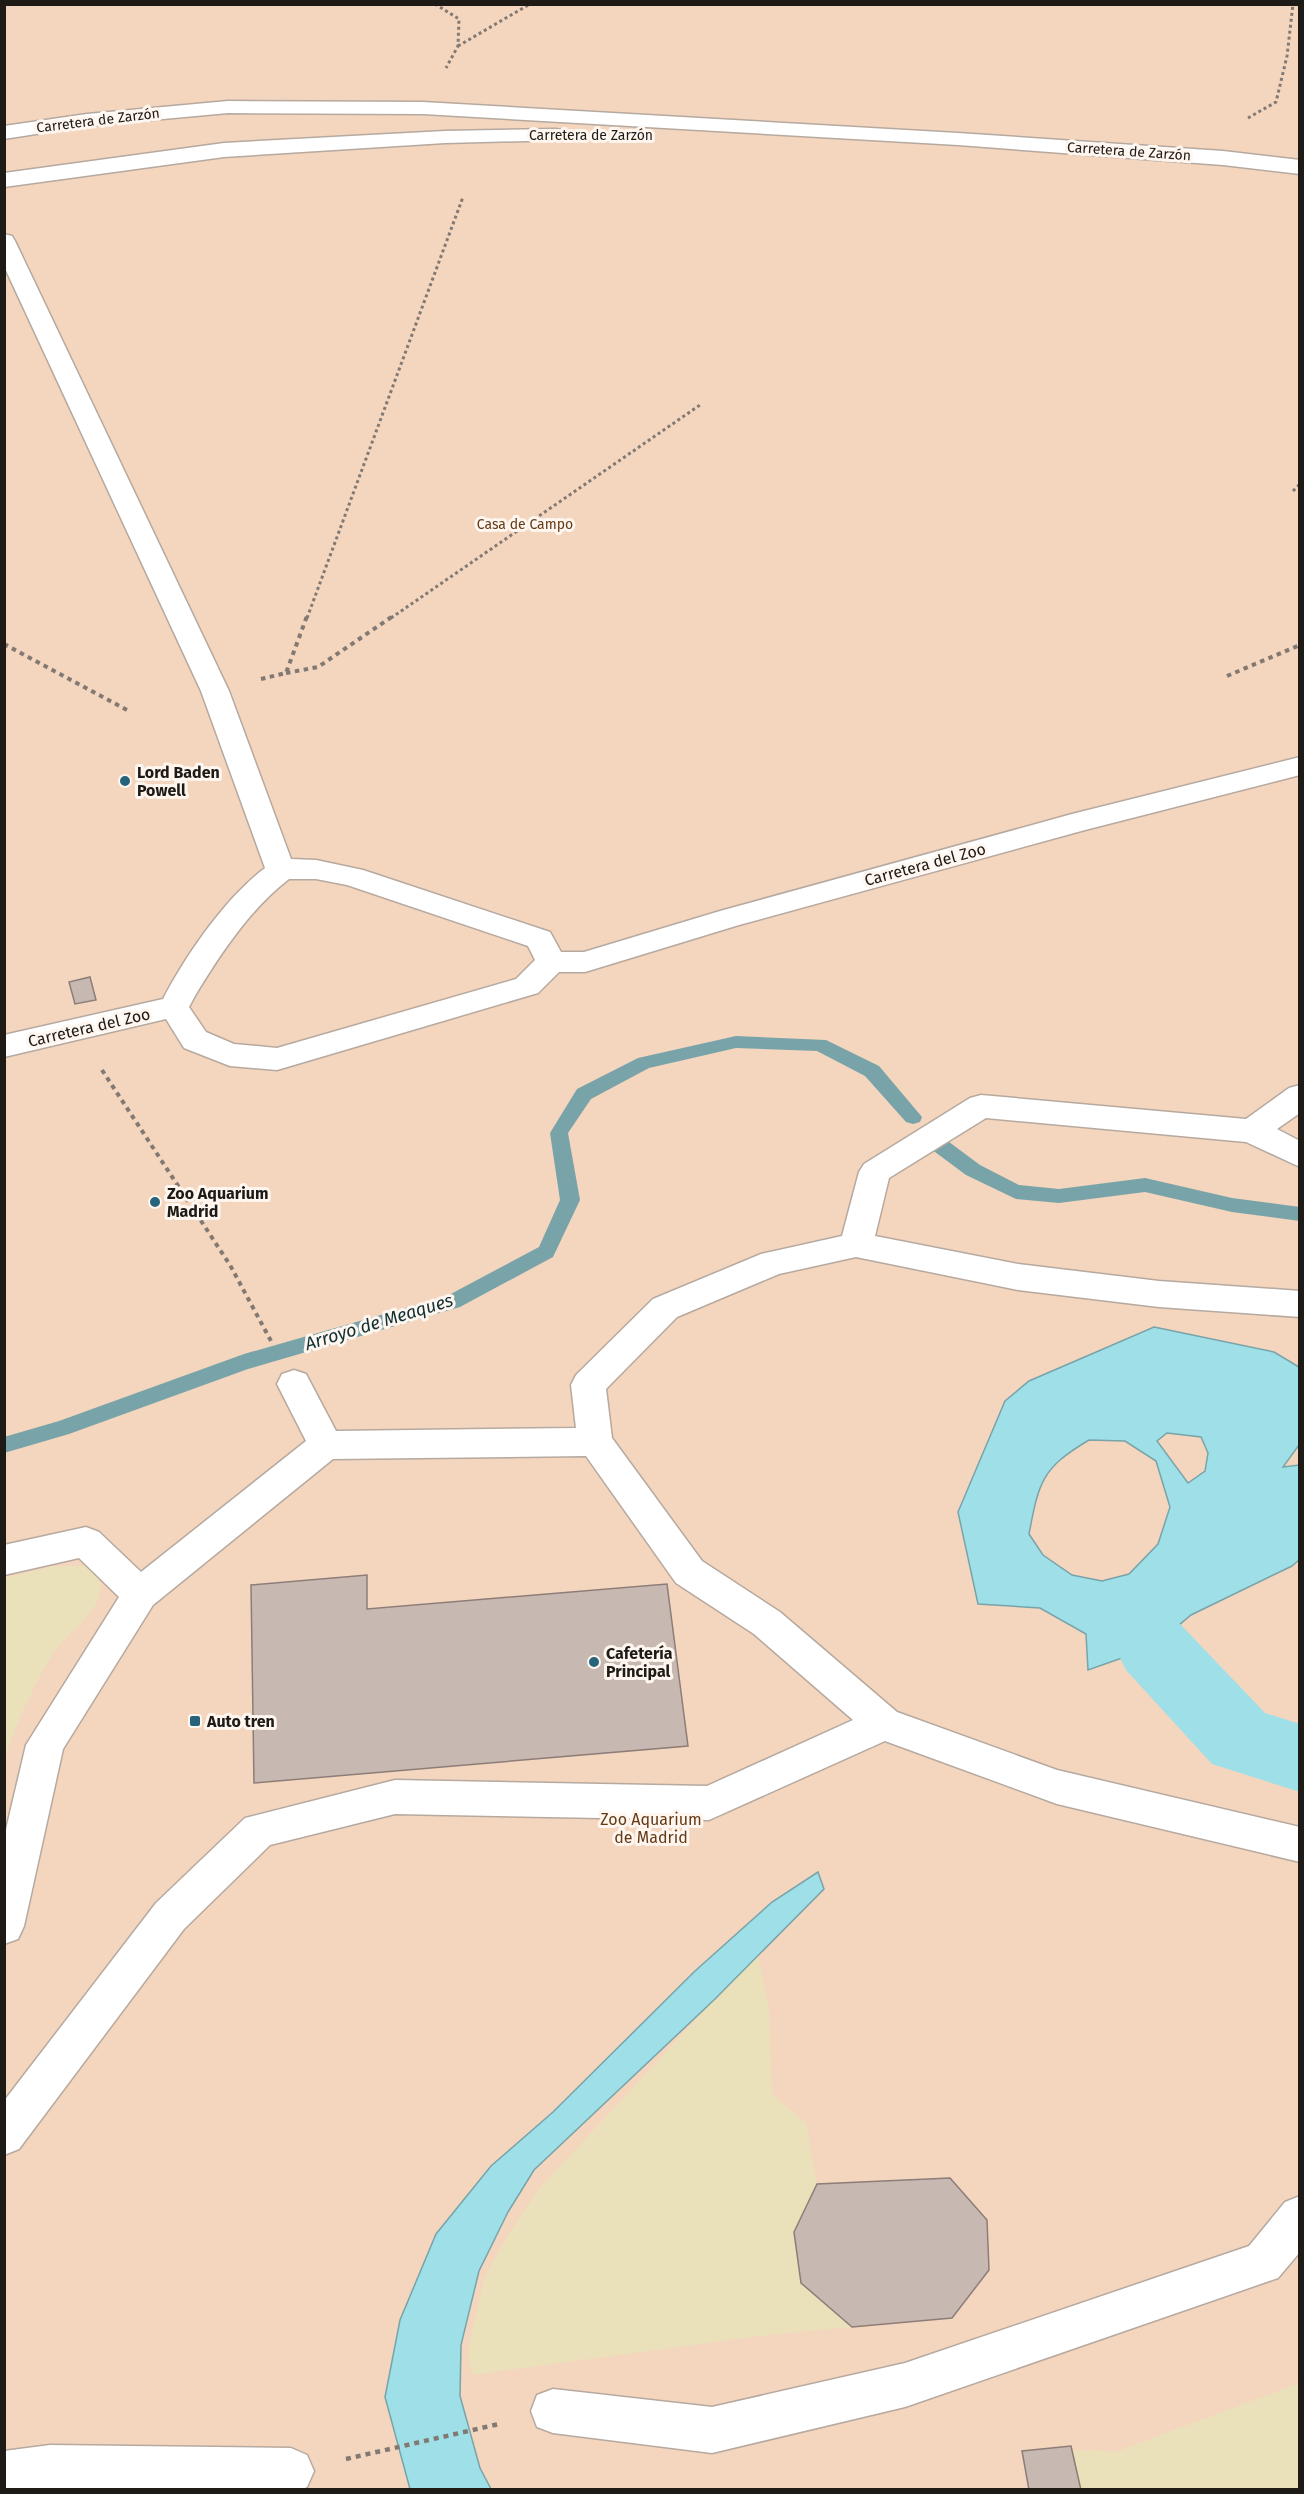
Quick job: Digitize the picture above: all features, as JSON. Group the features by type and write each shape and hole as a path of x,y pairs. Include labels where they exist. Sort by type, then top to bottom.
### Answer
{"street":[{"name":"Carretera de Zarzón","path":"4,133 87,120 228,107 423,108 958,139 1223,158 1299,167"},
{"name":"Carretera de Zarzón","path":"224,150 258,135 263,128 263,123 254,113 228,107"},
{"name":"Carretera de Zarzón","path":"4,180 224,150 445,137 596,134 958,139"},
{"path":"4,241 215,691 281,871"},
{"name":"Carretera del Zoo","path":"551,962 585,962 730,918 1048,830 1299,766"},
{"path":"321,870 353,877 540,939 551,962 527,986 277,1059 230,1055 195,1040 174,1007 182,987 255,891 281,871 321,870"},
{"name":"Carretera del Zoo","path":"4,1046 174,1007"},
{"path":"1252,1131 1299,1096"},
{"path":"856,1245 875,1172 981,1106 1252,1131 1299,1155"},
{"path":"1299,1304 1159,1294 1017,1277 856,1245 773,1263 665,1308 588,1384 595,1442 690,1572 767,1623 884,1724 1057,1786 1299,1845"},
{"path":"294,1384 326,1445"},
{"path":"4,1926 45,1745 140,1594 326,1445 595,1442"},
{"path":"4,1560 86,1542 140,1594"},
{"path":"4,2135 170,1916 259,1830 395,1797 709,1803 884,1724"},
{"path":"553,2411 712,2430 905,2385 1263,2263 1299,2217"},
{"path":"4,2474 50,2468 291,2471"}],"path":[{"path":"423,108 458,46 459,19 435,4"},
{"path":"458,46 530,4"},
{"path":"1223,158 1227,140 1240,122 1276,102 1287,56 1293,4"},
{"path":"286,673 463,197"},
{"path":"257,680 318,667 700,405"},
{"path":"1293,491 1299,484"},
{"path":"4,644 127,710"},
{"path":"1227,676 1299,645"},
{"path":"75,1029 230,1265 261,1321"},
{"path":"291,2471 553,2411"}],"green space":[{"path":"5,5 1299,5 1299,2489 5,2490"}],"sand":[{"path":"53,1566 93,1566 100,1582 100,1593 86,1617 52,1655 26,1705 5,1757 5,1578"},
{"path":"758,1956 769,2008 772,2094 806,2123 817,2184 794,2232 801,2283 852,2327 767,2335 472,2375 468,2352 484,2278 508,2235 538,2190 715,1999"},
{"path":"1299,2383 1299,2489 1081,2489 1073,2451 1115,2452"}],"water":[{"path":"1154,1327 1274,1352 1299,1367 1299,1445 1283,1467 1299,1465 1299,1560 1292,1566 1191,1615 1153,1647 1088,1670 1086,1634 1040,1608 978,1604 958,1512 1005,1401 1029,1381","holes":["1167,1433 1201,1437 1208,1453 1205,1471 1188,1483 1157,1441","1089,1440 1125,1441 1156,1461 1170,1507 1158,1544 1129,1574 1102,1581 1072,1575 1043,1555 1029,1534 1036,1501 1045,1478 1061,1459"]},
{"path":"818,1872 824,1889 715,1999 534,2170 508,2212 479,2271 461,2345 460,2396 480,2468 491,2489 410,2489 385,2397 400,2320 436,2234 491,2166 553,2112 695,1971 772,1902"}],"building":[{"path":"90,977 96,1000 75,1004 69,982"},
{"path":"367,1575 367,1609 667,1584 688,1746 254,1783 251,1585"},
{"path":"950,2178 987,2220 989,2270 952,2318 852,2327 801,2283 794,2232 817,2184"},
{"path":"1071,2446 1081,2490 1029,2490 1022,2451"}],"waterway":[{"name":"Arroyo de Meaques","path":"4,1445 62,1428 244,1362 453,1302 546,1252 570,1200 559,1133 584,1094 644,1063 736,1042 820,1045 872,1071 913,1117"},
{"name":"Arroyo de Meaques","path":"934,1141 973,1170 1016,1192 1059,1196 1145,1185 1232,1205 1300,1214"},
{"path":"1153,1647 1240,1740 1300,1758"}],"place":[{"name":"Lord Baden Powell","path":"125,781"},
{"name":"Zoo Aquarium Madrid","path":"155,1202"},
{"name":"Cafetería Principal","path":"594,1662"},
{"name":"Auto tren","path":"195,1721"}],"park label":[{"name":"Casa de Campo","path":"525,524"},
{"name":"Zoo Aquarium de Madrid","path":"651,1828"}]}
